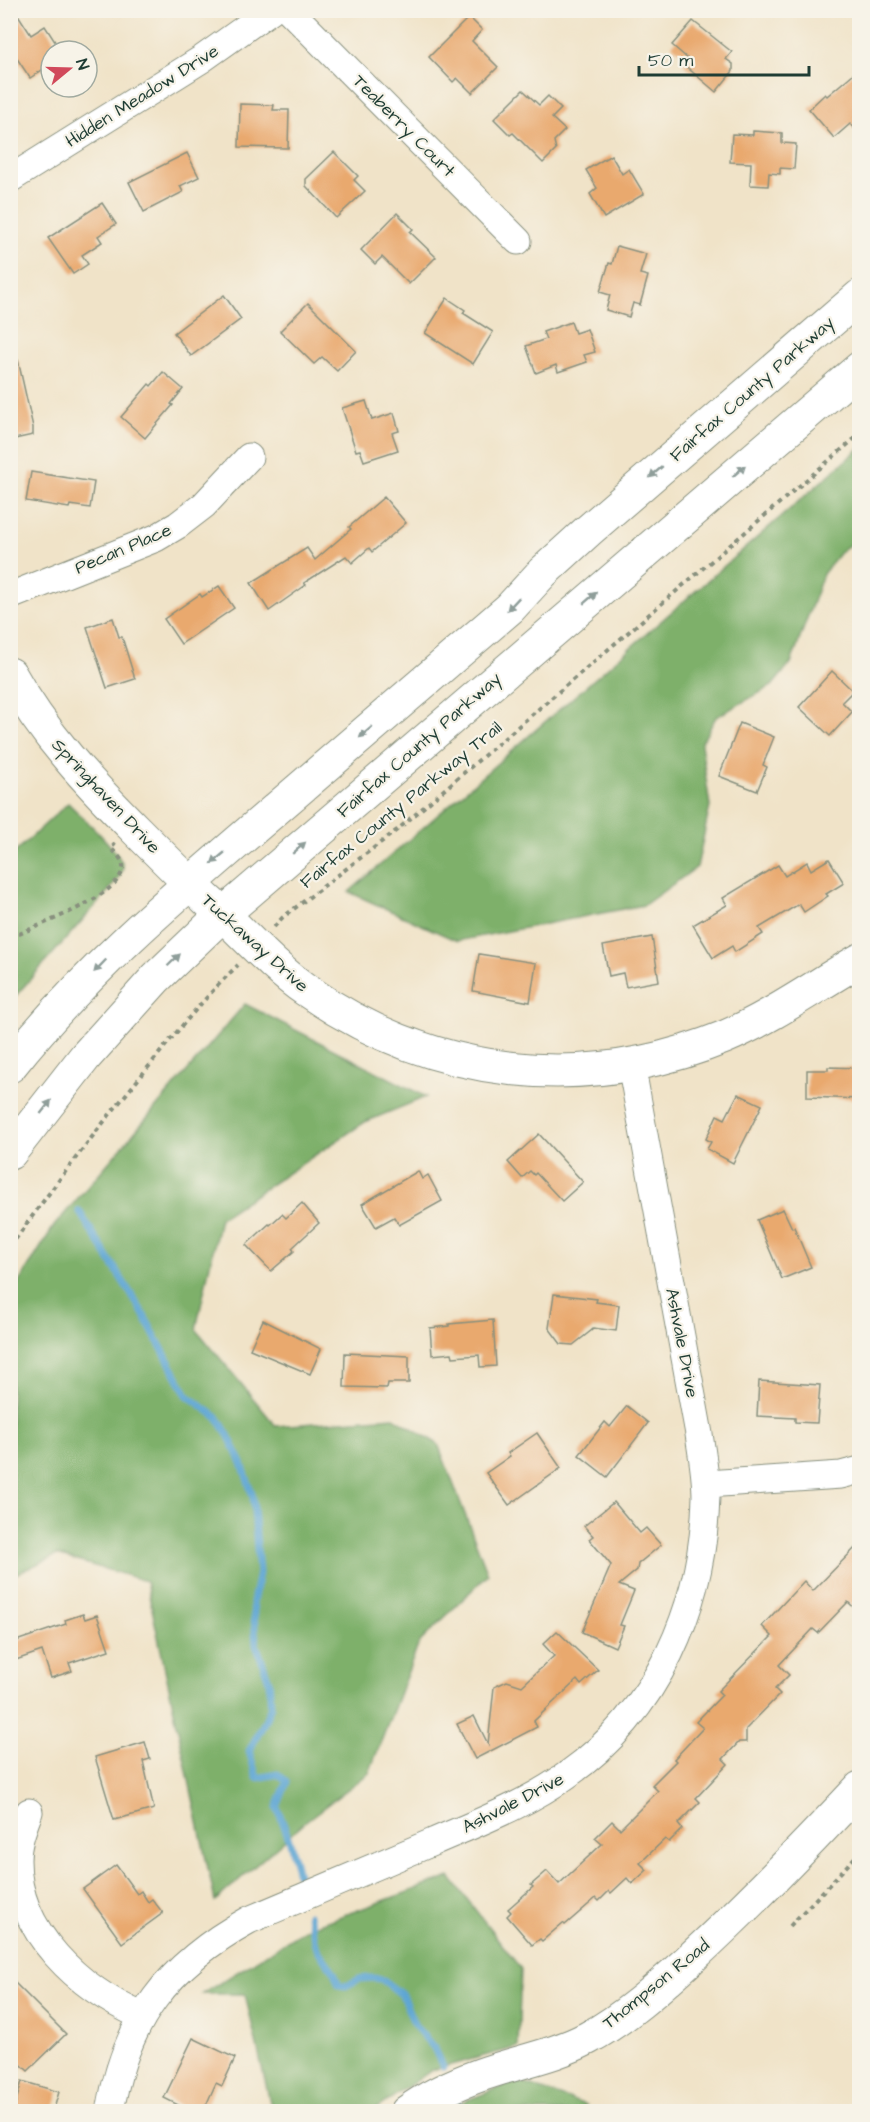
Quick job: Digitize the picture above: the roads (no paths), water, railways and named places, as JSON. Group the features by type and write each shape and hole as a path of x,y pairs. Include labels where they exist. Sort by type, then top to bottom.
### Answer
{"main road":[{"name":"Fairfax County Parkway","path":"10,1066 100,966 188,883 510,608 543,572 588,531 860,296"},
{"name":"Fairfax County Parkway","path":"10,1153 85,1057 156,978 223,914 860,368"},
{"name":"Springhaven Drive","path":"10,674 74,766 188,883"},
{"name":"Tuckaway Drive","path":"188,883 304,989 341,1013 387,1036 436,1054 513,1070 566,1072 602,1069 687,1050 752,1024 860,960"},
{"name":"Thompson Road","path":"406,2112 447,2089 480,2075 567,2048 606,2027 660,1985 730,1923 860,1788"}],"street":[{"name":"Hidden Meadow Drive","path":"10,179 202,59 271,10"},
{"name":"Teaberry Court","path":"289,10 518,241"},
{"name":"Pecan Place","path":"10,596 156,538 204,505 249,457"},
{"name":"Ashvale Drive","path":"110,2112 129,2040 142,2016 158,1992 204,1949 249,1920 491,1818 542,1791 590,1757 625,1722 649,1691 665,1665 678,1637 697,1578 702,1548 706,1484 632,1064"},
{"path":"706,1484 841,1475 860,1470"},
{"path":"29,1812 19,1843 18,1882 25,1906 41,1935 53,1952 83,1982 118,2006 142,2016"}],"waterway":[{"path":"79,1211 141,1310 187,1395 218,1418 242,1463 253,1497 259,1573 253,1602 256,1644 269,1681 271,1706 249,1751 257,1778 278,1774 287,1782 277,1807 290,1842 299,1879"},
{"path":"309,1915 317,1949 334,1972 339,1985 346,1986 359,1979 372,1978 381,1979 392,1987 402,1995 415,2026 434,2048 443,2067"},
{"path":"454,2096 461,2112"}]}
